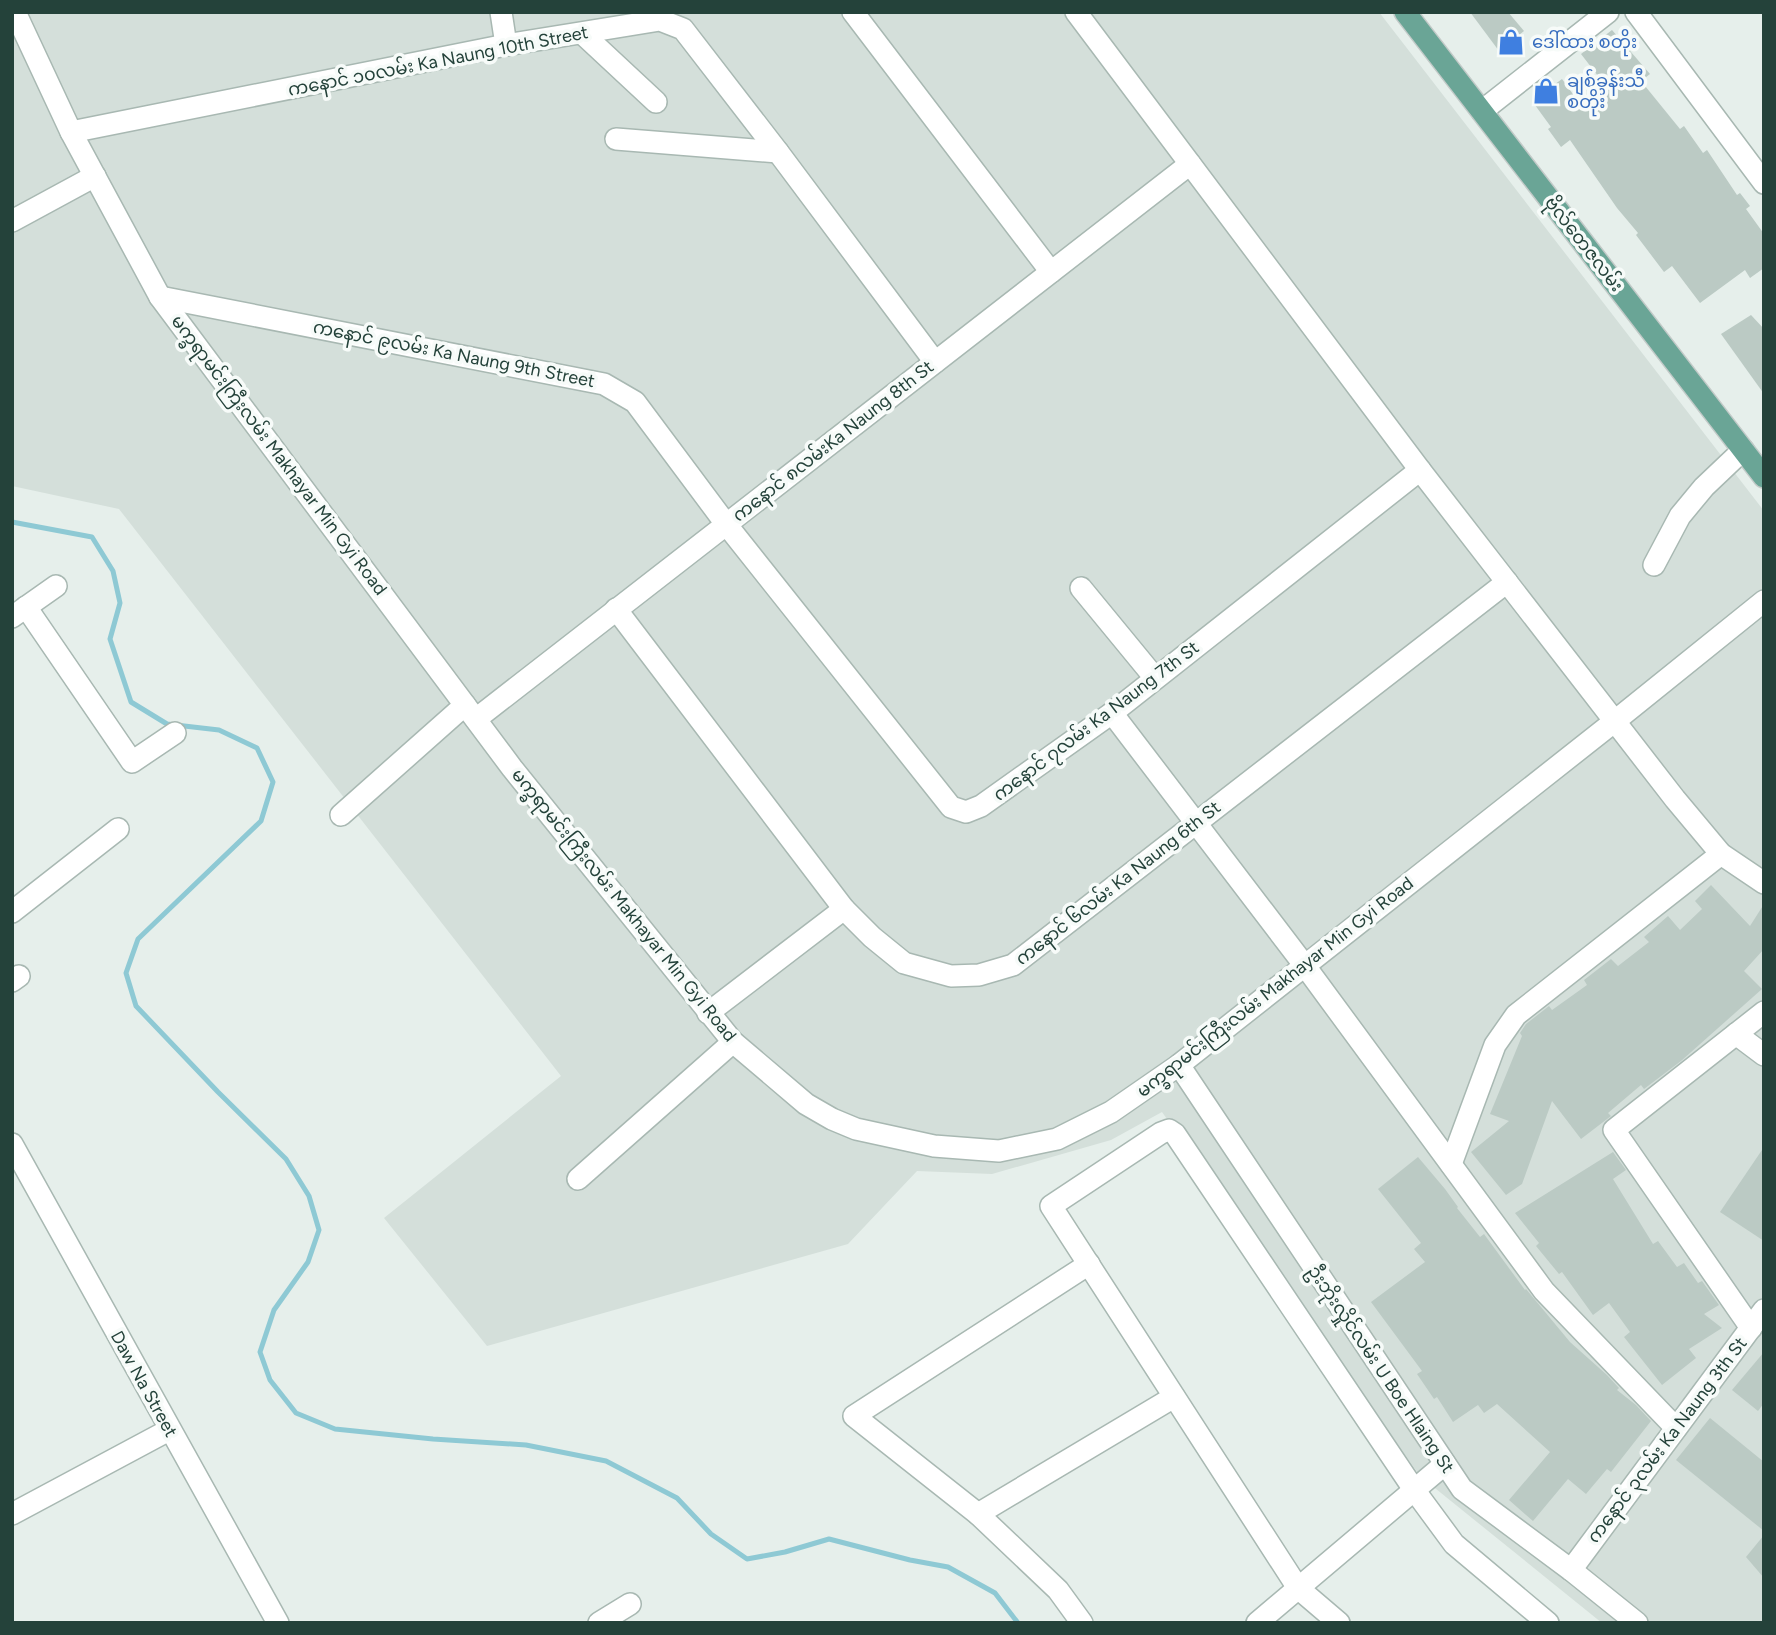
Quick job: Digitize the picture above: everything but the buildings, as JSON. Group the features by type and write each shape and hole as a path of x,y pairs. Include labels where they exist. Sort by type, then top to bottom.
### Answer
{"main road":[{"name":"ဗိုလ်တေဇလမ်း","path":"1405,12 1764,477"}],"street":[{"name":"မက္ခရာမင်းကြီးလမ်း Makhayar Min Gyi Road","path":"15,12 71,132 160,296 512,768 733,1042 806,1104 856,1129 934,1146 999,1151 1057,1139 1111,1112 1179,1065 1764,601"},
{"path":"501,12 506,45"},
{"path":"853,12 1051,272"},
{"path":"1076,12 1420,470 1675,799 1721,854 1764,883"},
{"path":"1482,111 1608,12"},
{"path":"1636,12 1764,183"},
{"name":"ကနောင် ၁၀လမ်း Ka Naung 10th Street","path":"71,132 506,45 660,20 683,29 935,362"},
{"path":"583,34 656,102"},
{"path":"617,139 778,152"},
{"name":"ကနောင် ၈လမ်းKa Naung 8th St","path":"341,814 471,712 616,610 1189,164"},
{"path":"12,221 95,176"},
{"name":"ကနောင် ၉လမ်း Ka Naung 9th Street","path":"160,296 604,384 635,402 726,524"},
{"path":"1654,565 1680,516 1743,450"},
{"name":"ကနောင် ၇လမ်း Ka Naung 7th St","path":"726,524 951,807 966,812 981,806 1112,713 1420,470"},
{"name":"ကနောင် ၆လမ်း Ka Naung 6th St","path":"616,610 844,909 872,937 904,962 951,976 979,975 1013,965 1507,582"},
{"path":"56,586 19,612 132,762 175,733"},
{"path":"1082,588 1155,678"},
{"path":"1112,713 1305,966 1544,1291 1676,1428"},
{"path":"12,912 118,829"},
{"path":"1451,1164 1495,1045 1516,1015 1721,854"},
{"path":"708,1013 844,909"},
{"path":"1751,1328 1614,1130 1764,1012"},
{"path":"1735,1034 1764,1055"},
{"path":"578,1179 733,1042"},
{"name":"ဦးဘိုးလှိုင်လမ်း U Boe Hlaing St","path":"1179,1065 1462,1489 1637,1623"},
{"path":"1339,1623 1298,1588 1051,1206 1154,1136 1169,1130 1175,1134 1415,1491 1454,1544 1548,1623"},
{"name":"Daw Na Street","path":"12,1144 278,1623"},
{"path":"1082,1623 1058,1590 978,1514 854,1416 1088,1264"},
{"name":"ကနောင် ၃လမ်း Ka Naung 3th St","path":"1571,1570 1764,1310"},
{"path":"978,1514 1174,1397"},
{"path":"12,1514 169,1430"},
{"path":"1257,1623 1445,1464"},
{"path":"599,1623 631,1604"}],"shaded area":[{"path":"12,12 1379,12 1764,511 1764,1623 1602,1623 1420,1476 1162,1112 1111,1140 992,1174 917,1171 848,1244 487,1346 384,1218 561,1076 119,509 12,486"}],"waterway":[{"path":"12,522 92,537 113,571 120,603 110,639 131,702 167,724 219,730 257,748 273,782 261,821 138,939 126,973 136,1006 286,1159 309,1196 319,1230 308,1262 274,1310 260,1352 270,1380 296,1413 335,1429 526,1445 606,1461 677,1498 711,1534 747,1559 785,1552 829,1539 948,1567 995,1593 1018,1623"}],"place":[{"name":"ဒေါ်ထား စတိုး","path":"1511,42"},
{"name":"ချစ်ခွန်းသီ စတိုး","path":"1546,91"}]}
